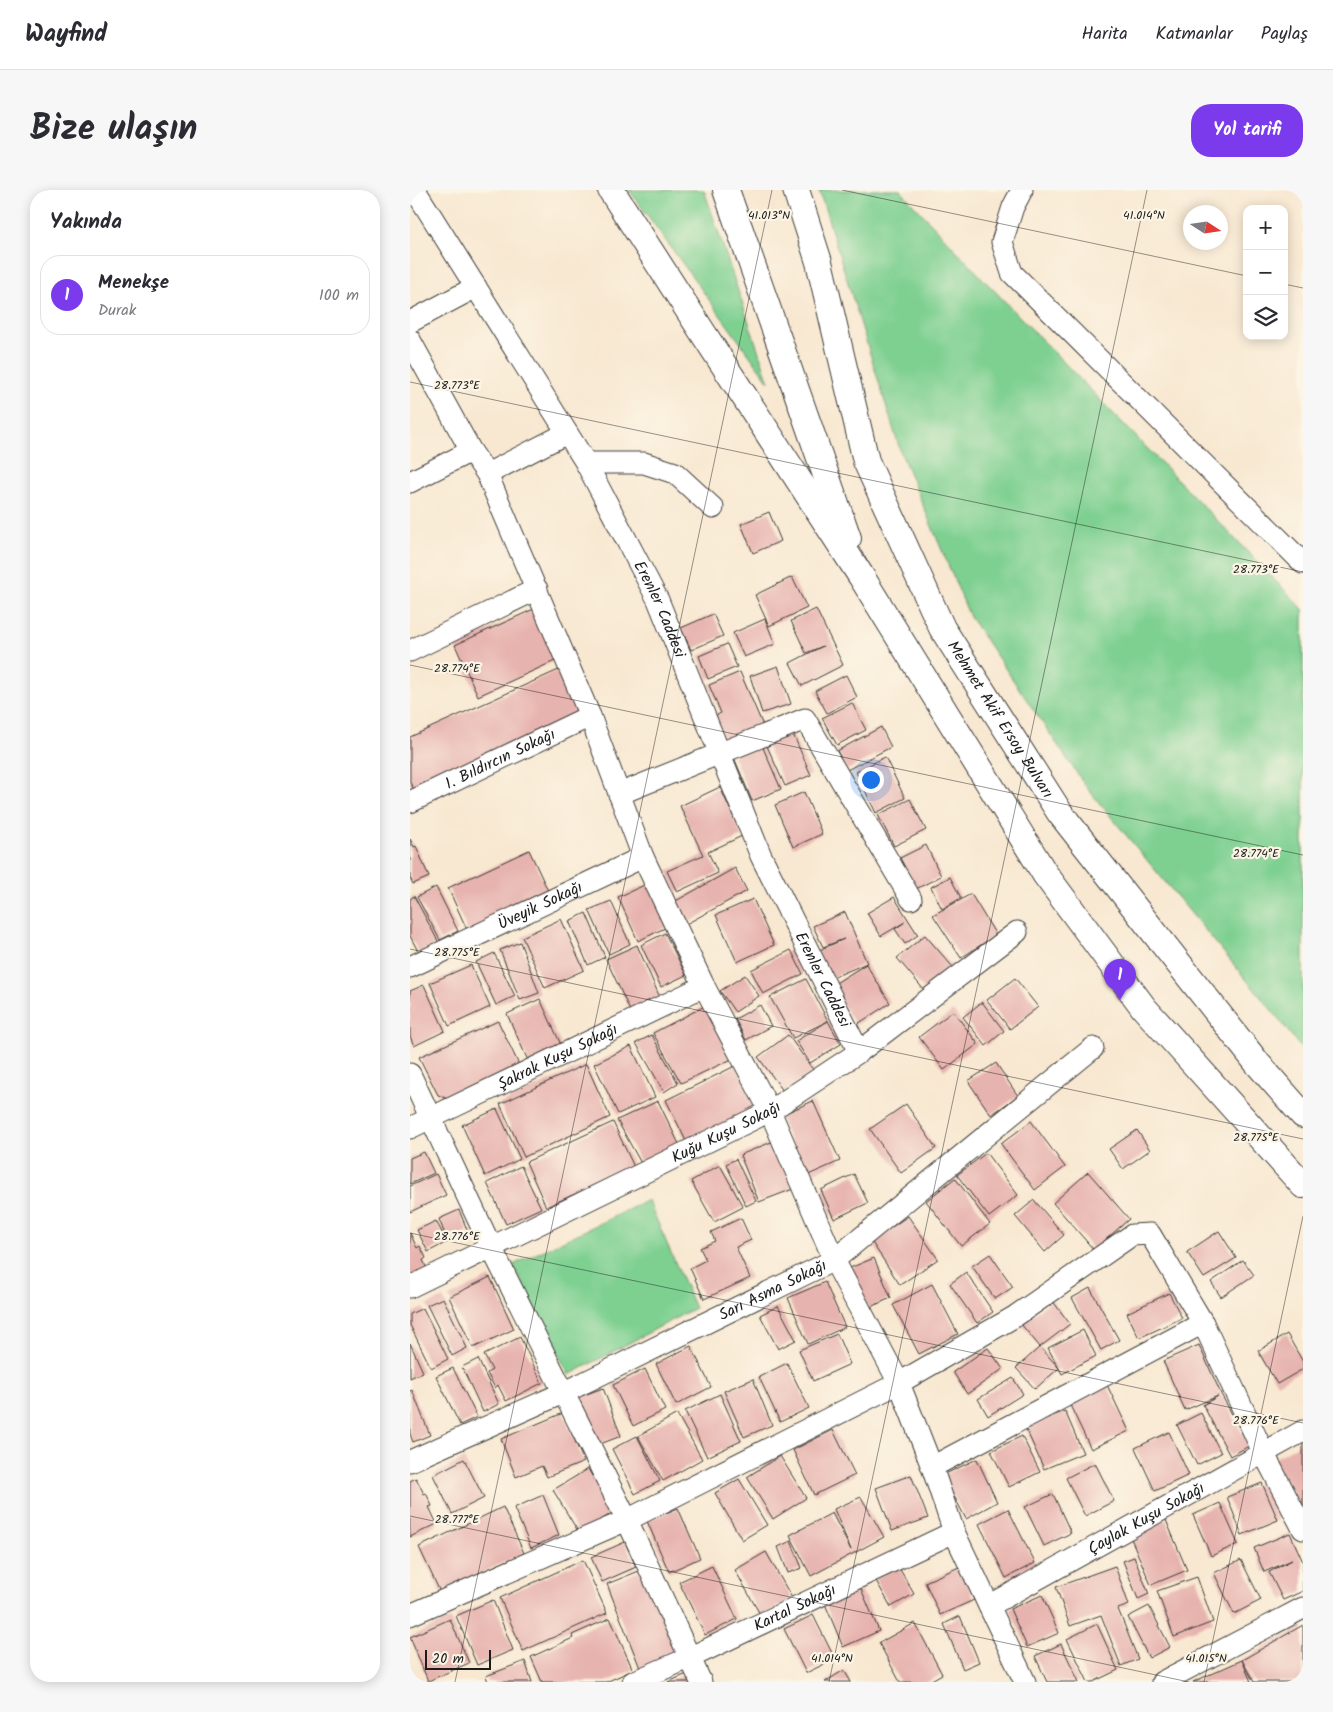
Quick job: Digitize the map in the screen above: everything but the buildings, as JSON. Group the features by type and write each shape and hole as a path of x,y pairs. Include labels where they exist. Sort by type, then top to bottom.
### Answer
{"main road":[{"path":"612,190 710,345 861,576 1045,874 1144,1008 1303,1185"},
{"path":"726,190 861,576"},
{"path":"783,190 819,262"},
{"path":"796,190 819,262"},
{"name":"Mehmet Akif Ersoy Bulvarı","path":"819,262 866,462 942,628 1060,813 1258,1064 1303,1115"}],"street":[{"name":"Erenler Caddesi","path":"415,190 586,463 658,600 761,856 859,1052"},
{"path":"1022,190 1013,207 1002,242 1012,273 1303,563"},
{"path":"410,322 476,287"},
{"path":"410,340 471,451 487,474 590,716 642,857 704,986 770,1111 834,1260 899,1383 932,1467 954,1532 989,1606 1020,1680"},
{"path":"487,474 567,432"},
{"path":"410,482 471,451"},
{"path":"586,463 644,463 675,473 713,508"},
{"path":"410,651 537,589"},
{"name":"1. Bıldırcın Sokağı","path":"410,802 590,716"},
{"path":"619,794 805,719 911,899"},
{"name":"Üveyik Sokağı","path":"410,968 642,857"},
{"name":"Kuğu Kuşu Sokağı","path":"410,1287 770,1111 859,1052 1017,932"},
{"name":"Şakrak Kuşu Sokağı","path":"410,1128 704,986"},
{"name":"Sarı Asma Sokağı","path":"410,1461 564,1392 834,1260 1092,1048"},
{"path":"410,1074 492,1247 627,1520 701,1682"},
{"path":"410,1615 627,1520 899,1383 1014,1318 1132,1235 1150,1234 1203,1323 1264,1454 1303,1529"},
{"path":"932,1467 1203,1323"},
{"name":"Çaylak Kuşu Sokağı","path":"989,1606 1303,1431"},
{"name":"Kartal Sokağı","path":"633,1682 689,1658 954,1532"},
{"path":"1162,1682 1303,1608"}],"green space":[{"path":"629,190 704,190 769,382"},
{"path":"819,190 900,190 983,279 1303,609 1303,1051 1279,1019 1087,788 970,617 901,453"},
{"path":"648,1200 695,1308 569,1375 513,1265"}],"place":[{"name":"Menekşe","path":"1120,1000"}]}
